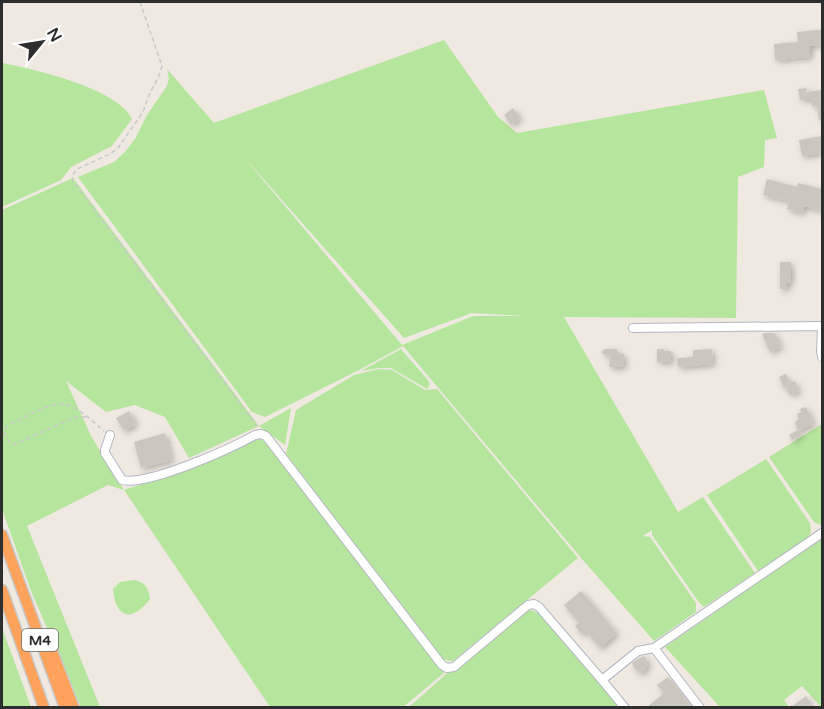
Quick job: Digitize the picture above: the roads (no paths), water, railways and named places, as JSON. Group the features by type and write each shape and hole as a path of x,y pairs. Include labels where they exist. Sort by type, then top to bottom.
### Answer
{"highway":[{"name":"M4","path":"2,535 65,708"},
{"path":"15,573 49,644 74,708"},
{"name":"M4","path":"2,592 44,708"},
{"path":"2,592 18,654 37,708"}],"street":[{"path":"633,328 822,328 822,357"},
{"path":"110,435 105,453 122,480 134,482 214,455 255,435 266,436 442,665 447,668 454,667 528,605 534,604 625,708"},
{"path":"602,680 638,651 654,648 822,533"},
{"path":"654,648 700,708"}]}
